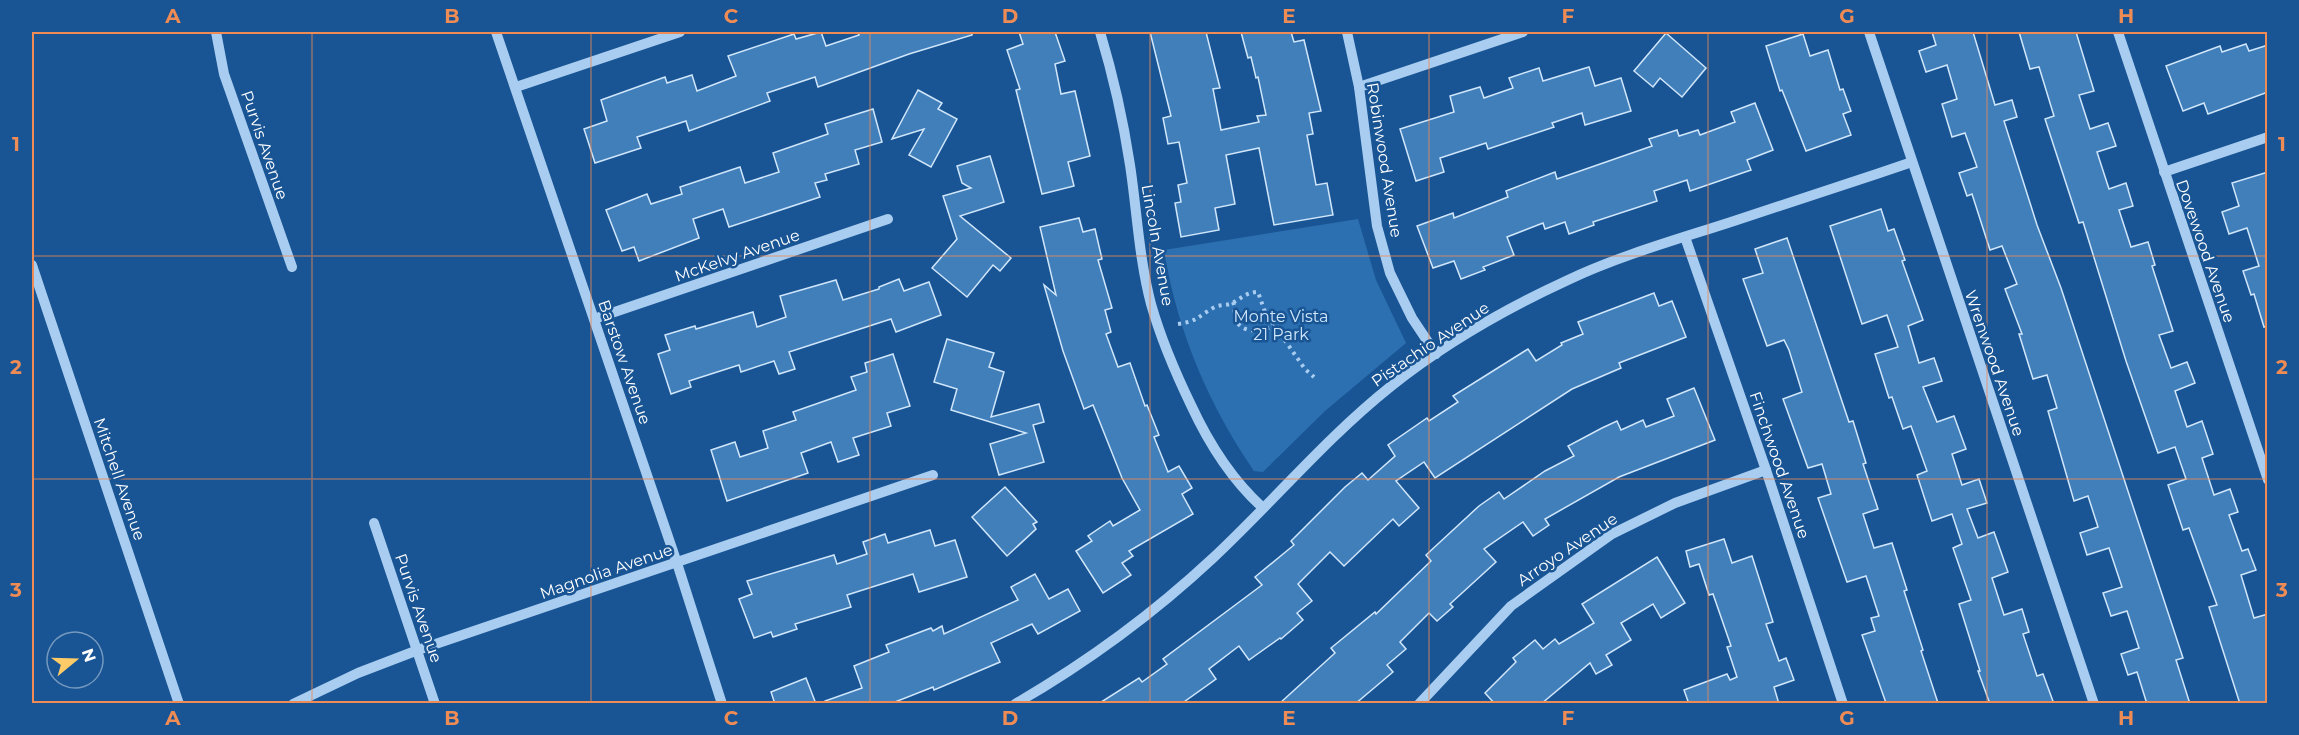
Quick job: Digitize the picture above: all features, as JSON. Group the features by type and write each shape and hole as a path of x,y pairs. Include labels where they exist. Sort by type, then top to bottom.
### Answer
{"street":[{"name":"Purvis Avenue","path":"216,32 224,74 292,267"},
{"name":"Barstow Avenue","path":"496,32 677,563 722,704"},
{"path":"516,87 680,32"},
{"name":"Lincoln Avenue","path":"1100,32 1114,80 1130,164 1137,227 1151,302 1168,357 1204,433 1242,489 1263,508"},
{"name":"Robinwood Avenue","path":"1347,32 1359,87 1377,226 1390,273 1412,318 1436,354"},
{"path":"1359,87 1523,32"},
{"name":"Wrenwood Avenue","path":"1869,32 2094,704"},
{"name":"Dovewood Avenue","path":"2118,32 2268,480"},
{"path":"2164,172 2268,137"},
{"name":"Pistachio Avenue","path":"1016,704 1056,680 1158,607 1263,508 1340,429 1436,354 1501,314 1569,279 1621,259 1912,162"},
{"name":"McKelvy Avenue","path":"594,319 888,219"},
{"name":"Finchwood Avenue","path":"1685,237 1766,470 1843,704"},
{"name":"Mitchell Avenue","path":"32,265 179,704"},
{"name":"Arroyo Avenue","path":"1419,704 1511,606 1612,534 1676,503 1766,470"},
{"name":"Magnolia Avenue","path":"293,704 358,672 418,650 933,475"},
{"name":"Purvis Avenue","path":"374,523 435,704"}],"path":[{"path":"1178,324 1199,319 1213,308 1233,302 1252,292 1258,292 1265,312 1305,369 1314,377"},
{"path":"1233,302 1237,321 1241,326 1258,331 1275,326"}],"green space":[{"name":"Monte Vista 21 Park","path":"1358,219 1376,280 1406,343 1325,411 1263,472 1254,471 1222,419 1197,365 1177,309 1164,250"}],"building":[{"path":"821,32 826,46 859,35 858,32 972,32 972,35 909,54 818,87 815,77 767,93 770,101 689,131 686,121 637,137 641,148 595,163 584,129 607,121 601,100 665,77 667,83 692,75 697,91 736,76 728,56 794,34 796,39"},
{"path":"1019,32 1055,32 1065,61 1055,64 1061,94 1075,91 1090,156 1068,162 1074,186 1042,194 1016,90 1020,89 1007,50 1023,44"},
{"path":"1150,32 1206,32 1220,88 1213,89 1221,130 1259,122 1257,116 1266,115 1258,77 1256,78 1251,57 1248,58 1241,32 1291,32 1294,42 1304,40 1321,111 1309,113 1313,134 1307,135 1316,185 1327,183 1333,215 1274,225 1259,148 1226,155 1235,204 1215,208 1219,230 1181,237 1175,203 1181,202 1178,185 1187,183 1179,142 1168,144 1163,118 1171,116"},
{"path":"1932,32 1973,32 1995,105 2012,100 2017,117 2004,121 2183,658 2176,660 2190,704 2147,704 2137,672 2128,675 2121,654 2139,648 2127,611 2111,616 2103,593 2122,587 2109,548 2087,555 2080,533 2098,527 2088,496 2074,501 2048,411 2057,408 2047,375 2033,379 2019,334 2022,334 2005,289 2017,284 2002,246 1990,250 1972,194 1967,196 1959,173 1977,167 1965,133 1952,137 1942,104 1957,99 1947,65 1926,72 1919,51 1936,45"},
{"path":"2019,32 2076,32 2094,91 2079,95 2090,129 2108,123 2116,146 2097,152 2109,189 2126,183 2133,206 2119,210 2131,247 2148,242 2155,265 2152,266 2173,331 2159,335 2171,368 2187,362 2195,383 2175,391 2187,427 2202,421 2213,454 2202,458 2214,495 2230,489 2238,512 2229,515 2242,551 2248,549 2256,570 2241,575 2254,618 2268,614 2268,701 2259,704 2240,704 2209,607 2217,605 2189,528 2183,530 2168,485 2186,479 2175,447 2158,453 2126,361 2083,222 2079,223 2045,119 2054,116 2039,67 2030,69"},
{"path":"1666,33 1706,68 1682,97 1660,78 1653,87 1634,71"},
{"path":"1803,34 1810,56 1828,50 1840,90 1843,89 1851,111 1843,114 1851,135 1806,151 1782,90 1780,91 1766,46"},
{"path":"2246,44 2249,51 2268,45 2268,92 2208,114 2204,103 2183,111 2166,66 2220,46 2222,52"},
{"path":"1589,67 1595,86 1621,78 1631,111 1585,125 1582,113 1552,123 1554,127 1488,149 1486,143 1440,158 1444,172 1416,181 1400,129 1454,112 1450,96 1480,87 1484,98 1513,88 1509,78 1539,68 1543,81"},
{"path":"918,90 942,103 938,109 957,119 931,167 909,155 924,129 892,139"},
{"path":"1755,103 1773,150 1747,160 1751,170 1690,191 1687,180 1654,191 1657,201 1593,222 1594,225 1569,234 1565,222 1545,229 1543,223 1507,237 1514,255 1483,267 1485,270 1461,279 1454,261 1433,268 1417,226 1453,213 1454,218 1508,197 1506,191 1555,172 1557,179 1652,146 1649,139 1677,130 1679,136 1698,130 1700,135 1735,122 1731,112"},
{"path":"873,109 882,142 855,150 859,164 825,174 827,180 815,183 820,197 729,227 723,209 693,219 699,238 639,261 634,247 622,251 606,210 647,194 651,204 682,194 680,187 740,167 745,183 779,172 773,153 828,134 825,124"},
{"path":"990,156 1004,202 960,216 1011,258 1000,271 993,265 967,297 932,268 957,239 943,196 971,188 962,183 957,166"},
{"path":"2268,172 2268,326 2264,327 2254,294 2251,295 2243,271 2259,266 2247,228 2229,234 2222,212 2239,206 2232,183"},
{"path":"1881,209 1888,231 1894,229 1905,260 1902,261 1923,320 1908,326 1919,363 1934,358 1942,381 1923,387 1937,422 1954,416 1966,449 1952,454 1962,485 1979,479 1987,503 1967,509 1978,538 1994,532 2008,572 1992,578 2004,615 2022,609 2029,632 2023,634 2037,676 2043,674 2054,704 1990,704 1978,671 1980,671 1959,604 1971,600 1953,548 1962,544 1952,514 1932,521 1917,475 1927,471 1911,426 1903,429 1892,397 1889,398 1875,354 1898,347 1887,315 1862,324 1830,226"},
{"path":"1079,218 1083,232 1095,229 1102,259 1098,260 1112,308 1105,310 1111,332 1106,334 1118,367 1130,363 1145,406 1147,405 1159,435 1154,437 1168,472 1179,466 1192,488 1182,494 1193,514 1129,551 1133,556 1122,563 1131,575 1103,593 1076,551 1092,541 1088,536 1110,521 1113,526 1140,510 1122,478 1093,405 1084,409 1063,351 1044,285 1056,295 1040,227"},
{"path":"1787,238 1849,422 1853,421 1866,463 1863,464 1878,509 1863,514 1874,548 1892,543 1907,590 1904,591 1923,650 1921,651 1938,703 1886,703 1862,635 1875,631 1871,618 1879,616 1866,576 1847,582 1818,498 1831,494 1822,464 1808,468 1783,399 1802,392 1789,350 1784,340 1767,346 1743,279 1763,273 1755,249"},
{"path":"899,279 904,291 929,282 941,315 896,332 891,319 789,352 795,369 779,374 774,361 741,372 739,365 689,381 691,387 671,394 658,354 670,350 665,335 695,326 696,329 753,312 757,327 786,317 780,296 836,280 843,300 879,289"},
{"path":"1654,293 1659,306 1672,301 1686,337 1619,363 1621,368 1572,389 1435,478 1424,462 1396,481 1419,508 1399,526 1393,519 1344,566 1330,552 1298,584 1312,601 1297,613 1303,620 1281,639 1249,660 1239,646 1209,669 1216,679 1181,704 1098,704 1139,678 1142,682 1167,664 1163,659 1262,585 1255,577 1294,545 1291,541 1345,487 1362,473 1368,480 1395,456 1388,445 1427,418 1429,421 1458,402 1453,396 1528,349 1536,361 1562,345 1561,343 1583,334 1578,322"},
{"path":"947,339 994,353 989,367 1004,372 991,417 1039,404 1044,422 1033,425 1044,462 999,475 990,444 1026,433 951,410 957,389 934,382"},
{"path":"893,354 910,406 887,413 891,426 853,438 859,455 838,462 831,442 801,453 808,473 727,501 711,450 735,442 740,457 768,448 763,431 796,420 793,412 856,390 851,377 867,372 865,363"},
{"path":"1694,388 1715,440 1619,477 1545,519 1549,525 1533,536 1523,522 1484,549 1496,562 1450,604 1453,607 1437,621 1429,613 1400,642 1406,649 1387,665 1393,672 1355,704 1279,704 1335,653 1331,648 1375,612 1376,614 1431,561 1426,555 1479,506 1499,492 1504,499 1545,471 1574,456 1568,446 1617,421 1621,430 1643,420 1646,427 1674,416 1667,399"},
{"path":"1005,487 1037,522 1033,524 1036,529 1007,556 972,517"},
{"path":"930,530 935,546 955,540 967,577 919,592 913,574 847,595 851,607 795,624 797,629 773,637 771,632 754,638 739,599 752,594 747,581 834,555 837,564 867,554 863,542 885,534 888,543"},
{"path":"1724,539 1732,563 1752,556 1773,622 1766,624 1779,661 1786,658 1794,680 1774,687 1779,704 1689,704 1684,690 1727,674 1730,680 1737,677 1727,647 1731,646 1713,594 1709,595 1699,564 1690,567 1686,551"},
{"path":"1657,557 1685,603 1661,618 1653,604 1621,623 1631,640 1606,655 1612,665 1596,674 1590,663 1541,704 1495,704 1485,693 1516,662 1513,658 1535,640 1543,649 1555,639 1559,644 1594,623 1582,604"},
{"path":"1035,574 1049,599 1068,589 1080,611 1038,634 1032,624 991,643 1000,662 934,690 933,687 890,704 825,704 825,701 862,688 854,666 889,652 886,645 931,628 933,631 942,626 944,634 1018,600 1011,587"},
{"path":"806,678 816,704 775,704 771,692"}]}
